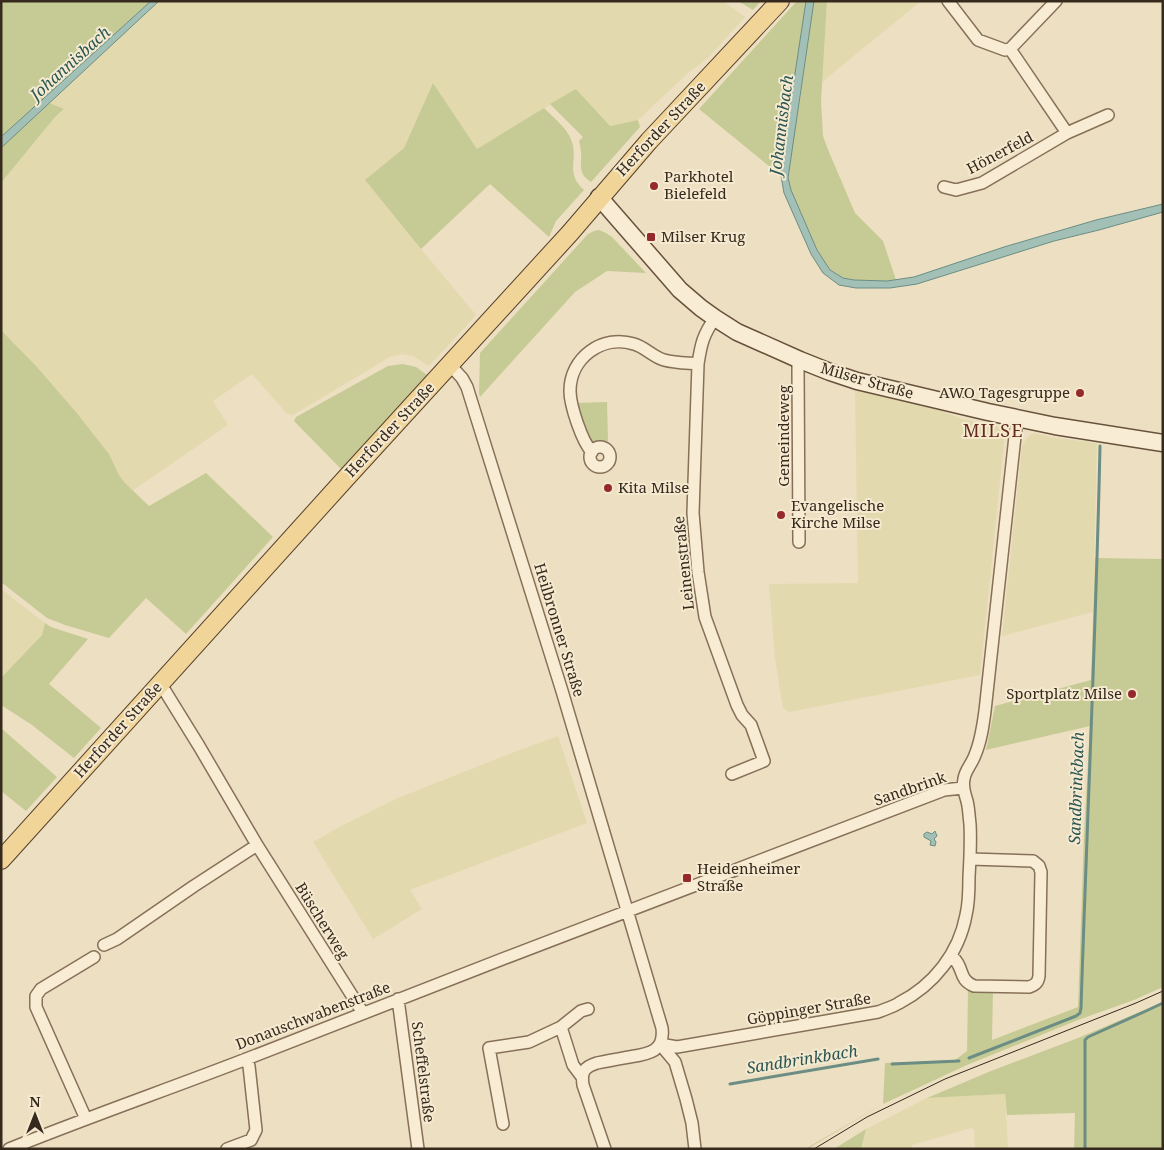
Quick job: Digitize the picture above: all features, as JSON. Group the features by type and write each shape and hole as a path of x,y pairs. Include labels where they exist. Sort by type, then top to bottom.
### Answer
{"main road":[{"name":"Herforder Straße","path":"1,860 570,233 649,140 780,1"},
{"name":"Milser Straße","path":"599,197 680,290 701,308 737,332 800,360 857,381 1017,418 1163,443"}],"street":[{"path":"948,1 978,40 1010,50"},
{"path":"1010,50 1056,1"},
{"path":"1010,50 1068,133"},
{"name":"Hönerfeld","path":"944,187 956,190 982,183 1068,133 1108,114"},
{"name":"Leinenstraße","path":"715,318 701,343 698,364 694,513 696,546 705,617 742,715 751,725 764,762 732,774"},
{"path":"592,452 585,442 572,407 570,393 574,373 581,360 588,353 602,345 622,342 639,346 664,360 698,364"},
{"name":"Gemeindeweg","path":"799,542 798,366 800,360"},
{"name":"Heilbronner Straße","path":"450,365 462,378 466,387 562,691 628,910"},
{"name":"Sandbrink","path":"628,910 944,790 963,788 967,770 975,757 980,743 984,719 1017,418"},
{"name":"Büscherweg","path":"159,685 180,714 257,845 363,1012"},
{"name":"Göppinger Straße","path":"660,1044 677,1047 858,1016 878,1012 912,995 941,970 951,956 961,934 966,916 970,859 970,823 968,802 963,788"},
{"path":"104,945 118,939 257,845"},
{"path":"951,956 957,960 964,980 974,986 1028,987 1035,985 1040,976 1041,872 1039,866 1033,861 970,859"},
{"path":"605,1149 583,1085 582,1077 584,1070 589,1066 654,1051 660,1044 663,1036 628,910"},
{"name":"Donauschwabenstraße","path":"9,1149 628,910"},
{"path":"86,1118 36,1007 36,996 41,989 94,957"},
{"name":"Scheffelstraße","path":"398,999 418,1149"},
{"path":"503,1124 489,1048 529,1042 561,1027 581,1011 588,1009"},
{"path":"561,1027 573,1064 582,1077"},
{"path":"660,1044 675,1062 692,1123 695,1149"},
{"path":"227,1149 251,1140 256,1130 249,1066 246,1058"}],"shaded area":[{"path":"159,1 723,1 745,17 709,57 688,73 638,120 610,126 576,89 477,149 433,83 404,148 365,180 476,315 429,366 413,356 402,354 390,357 293,415 287,414 252,374 213,401 228,425 132,491 119,475 109,454 76,412 37,367 1,330 1,183 55,117 64,110 49,103"},
{"path":"827,1 921,1 822,82"},
{"path":"855,390 939,410 962,419 997,426 1004,435 980,675 789,712 783,708 779,685 769,584 858,583"},
{"path":"1034,433 1097,443 1093,612 1002,636 1022,447 1026,439"},
{"path":"1,589 45,623 42,635 1,678"},
{"path":"558,736 587,823 410,890 422,909 373,939 313,842 398,798"},
{"path":"1005,1094 1008,1149 975,1149 974,1130 971,1128 912,1145 912,1149 861,1149 866,1129 927,1098"}],"green space":[{"path":"1,1 151,1 1,137"},
{"path":"738,1 761,1 753,10"},
{"path":"797,1 806,1 781,176 699,109"},
{"path":"814,1 827,1 821,101 823,136 855,213 883,241 896,280 854,280 843,278 830,270 817,250 791,190 788,178 790,161"},
{"path":"433,83 477,149 544,108 568,133 574,155 573,172 578,184 584,190 556,221 549,237 490,184 421,249 365,180 404,148"},
{"path":"576,89 610,126 638,120 640,127 591,182 581,169 579,141 583,137 550,104"},
{"path":"49,103 64,109 55,117 1,183 1,148"},
{"path":"599,230 612,237 646,273 607,271 575,292 480,397 480,353 588,234"},
{"path":"1,330 37,367 76,412 109,454 125,483 149,506 206,473 273,537 186,634 146,598 109,638 47,618 1,582"},
{"path":"403,364 416,367 427,375 341,469 294,421 296,417 388,366"},
{"path":"607,402 608,441 590,442 575,403"},
{"path":"1095,558 1163,559 1163,987 967,1065 883,1104 885,1063 955,1060 967,1051 968,990 993,990 992,1040 1078,1007 1090,726 986,750 995,706 1091,680"},
{"path":"45,623 51,627 88,639 49,684 101,728 74,758 32,725 1,705 1,678 42,635"},
{"path":"1,728 57,777 26,811 1,791"},
{"path":"1163,1002 1163,1149 1074,1149 1075,1113 1007,1115 1005,1094 927,1098 1078,1038"},
{"path":"883,1104 807,1149 805,1149"},
{"path":"866,1129 861,1149 834,1149"}],"water":[{"path":"151,1 159,1 1,148 1,137"},
{"path":"806,1 814,1 788,178 791,190 817,250 830,270 843,278 887,281 914,277 1004,247 1096,220 1163,204 1163,212 1054,241 917,284 890,288 856,288 839,285 823,273 811,254 784,193 781,176"},
{"path":"935,831 937,836 934,839 936,842 935,846 930,845 931,841 924,837 924,834 927,832 932,834"}],"waterway":[{"name":"Sandbrinkbach","path":"969,1058 1080,1013 1100,446"},
{"path":"1085,1149 1085,1040 1163,1003"},
{"name":"Sandbrinkbach","path":"730,1084 878,1059"},
{"name":"Sandbrinkbach","path":"892,1064 959,1061"}],"tram line":[{"path":"814,1149 867,1117 945,1079 1163,991"}],"place":[{"name":"Parkhotel Bielefeld","path":"654,186"},
{"name":"Milser Krug","path":"651,237"},
{"name":"AWO Tagesgruppe","path":"1080,393"},
{"name":"Kita Milse","path":"608,488"},
{"name":"Evangelische Kirche Milse","path":"781,515"},
{"name":"Sportplatz Milse","path":"1132,694"},
{"name":"Heidenheimer Straße","path":"687,878"}],"district":[{"name":"MILSE","path":"993,431"}],"water label":[{"name":"Johannisbach","path":"70,63"},
{"name":"Johannisbach","path":"781,125"}]}
